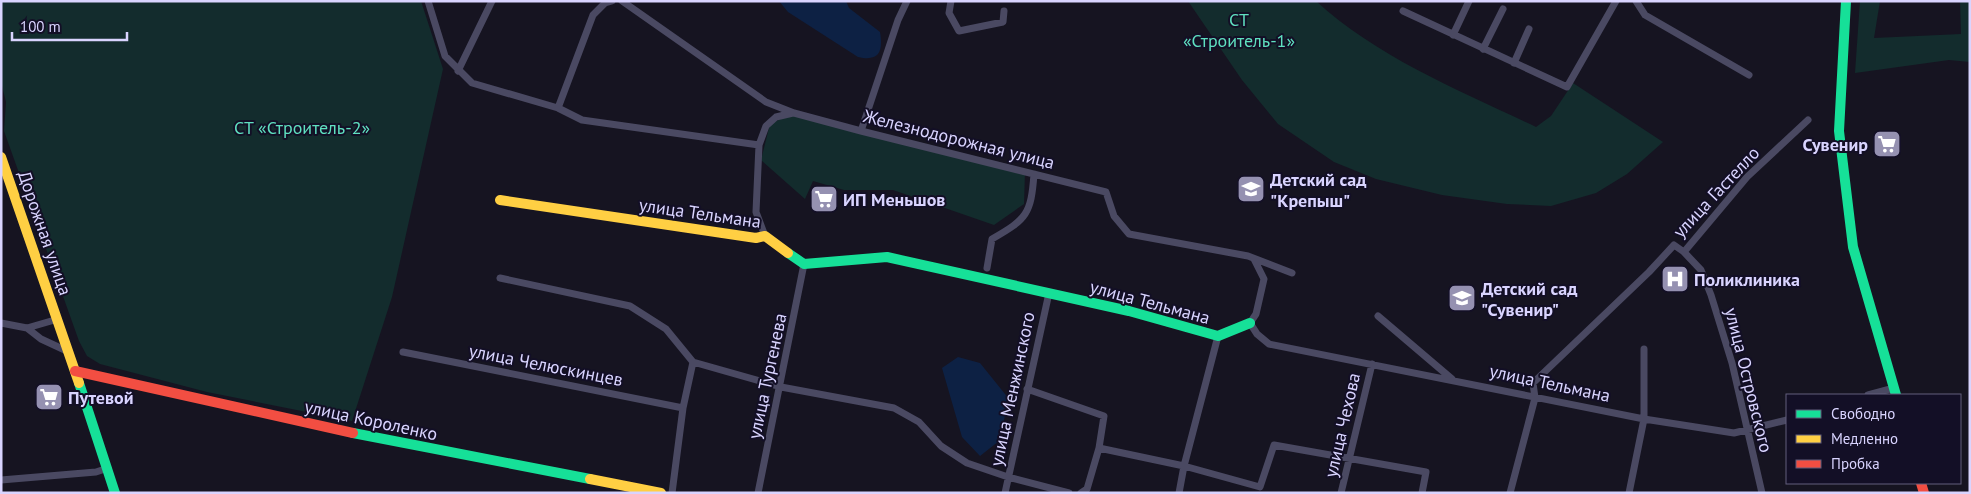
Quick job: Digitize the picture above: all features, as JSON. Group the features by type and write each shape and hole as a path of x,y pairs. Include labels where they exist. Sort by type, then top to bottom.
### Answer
{"street":[{"path":"428,1 445,56 458,71 479,86 558,108 582,120 759,145"},
{"path":"458,71 492,1"},
{"path":"558,108 593,15 605,3 612,1"},
{"name":"Железнодорожная улица","path":"622,1 766,102 794,113 861,131 1106,192 1114,216 1129,234 1254,259 1292,273"},
{"path":"861,131 898,20 907,1"},
{"path":"951,1 949,13 959,30 1003,22 1004,11"},
{"path":"1453,35 1469,1"},
{"path":"1403,11 1567,88 1616,1"},
{"path":"1636,1 1645,15 1750,75"},
{"path":"1846,1 1839,132 1853,247 1895,392 1877,394"},
{"path":"1483,49 1503,9"},
{"path":"1514,63 1529,29"},
{"path":"764,236 756,212 759,145 766,126 776,117 794,113"},
{"name":"улица Гастелло","path":"1510,493 1535,398 1532,383 1649,272 1674,245 1684,252 1747,177 1808,120"},
{"name":"Дорожная улица","path":"1,158 76,371 115,493"},
{"path":"987,268 992,239 1018,224 1032,202 1034,174"},
{"name":"улица Тельмана","path":"500,200 756,238 764,236 804,264 886,257 1128,311 1218,336 1250,323 1257,334 1269,344 1452,379 1535,398 1644,419 1734,433 1786,420"},
{"name":"улица Островского","path":"1684,252 1701,270 1711,295 1732,363 1746,431 1762,493"},
{"path":"1250,323 1256,314 1264,279 1254,259"},
{"name":"улица Тургенева","path":"758,493 781,387 804,264"},
{"path":"500,278 630,306 666,329 693,362 781,387 894,408 919,422 940,446 967,463 1008,477 1069,493"},
{"name":"улица Менжинского","path":"1005,493 1049,293"},
{"path":"1378,316 1452,379"},
{"name":"Дорожная улица","path":"1,323 27,328 58,320"},
{"name":"Дорожная улица","path":"27,328 42,339 69,352"},
{"path":"1180,493 1184,466 1218,336"},
{"path":"1629,493 1644,419 1644,349"},
{"name":"улица Челюскинцев","path":"403,352 683,408"},
{"path":"672,493 683,408 693,362"},
{"name":"улица Чехова","path":"1342,493 1372,364"},
{"name":"улица Короленко","path":"76,371 383,440 661,493"},
{"path":"1028,389 1104,416 1099,448 1087,489 1081,493"},
{"path":"1099,448 1184,466 1259,490 1274,445 1426,472 1422,493"},
{"path":"1,480 96,472 108,468"}],"green space":[{"name":"СТ «Строитель-2»","path":"1,1 421,1 443,69 392,297 352,421 207,392 100,364 87,356 79,341 4,131 6,102 1,82"},
{"name":"СТ «Строитель-1»","path":"1188,1 1316,1 1366,40 1393,56 1421,72 1536,127 1551,116 1573,83 1663,142 1627,174 1596,193 1551,206 1507,204 1442,195 1376,179 1334,162 1278,124 1242,80"},
{"path":"1860,1 1880,1 1874,38 1961,34 1960,1 1970,1 1970,62 1949,60 1855,73"},
{"path":"794,113 1025,171 1024,204 994,225 893,190 844,190 813,181 805,199 761,160 770,124"}],"water":[{"path":"779,1 846,1 849,8 880,32 881,45 878,54 871,58 858,57 788,12"},
{"path":"958,357 980,363 1009,399 999,441 980,456 962,437 942,368"}],"traffic: fast":[{"path":"1846,1 1839,131 1853,247 1896,394"},
{"path":"788,253 804,264 887,257 1129,311 1218,336 1250,323"},
{"path":"79,383 115,493"},
{"path":"353,433 590,479"}],"traffic: slow":[{"path":"1,157 79,383"},
{"path":"500,200 756,238 765,236 788,253"},
{"path":"590,479 661,493"}],"traffic: jam":[{"path":"75,371 353,433"},
{"path":"1921,484 1924,493"}],"place":[{"name":"Сувенир","path":"1887,144"},
{"name":"Детский сад \"Крепыш\"","path":"1251,189"},
{"name":"ИП Меньшов","path":"824,199"},
{"name":"Поликлиника","path":"1675,279"},
{"name":"Детский сад \"Сувенир\"","path":"1462,298"},
{"name":"Путевой","path":"49,397"}]}
